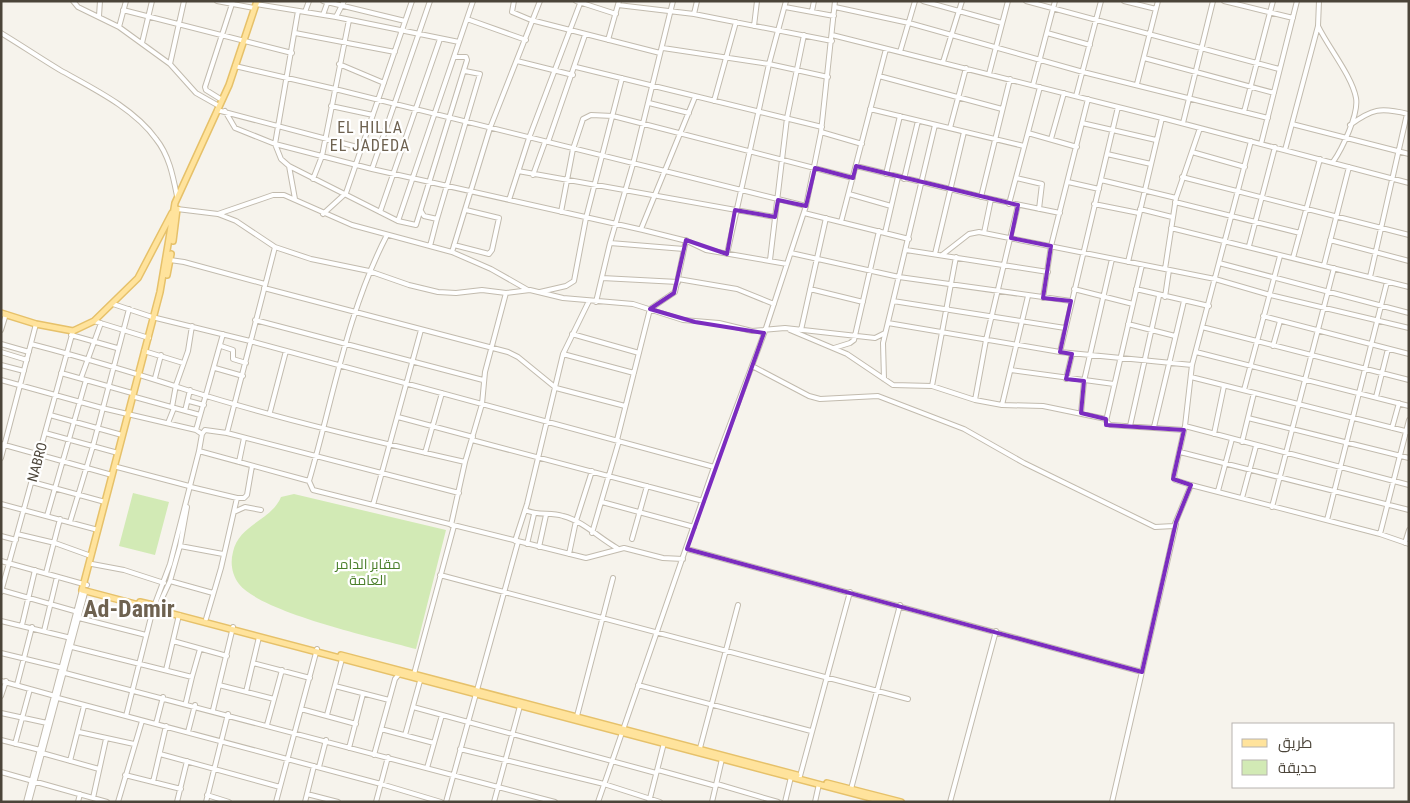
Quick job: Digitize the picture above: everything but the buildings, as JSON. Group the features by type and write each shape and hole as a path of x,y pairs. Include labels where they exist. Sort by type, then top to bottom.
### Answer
{"main road":[{"path":"85,588 170,260 177,196 222,100 256,4"},
{"path":"161,292 176,210"},
{"path":"4,314 72,333 94,320 113,304 142,272 176,210"},
{"path":"85,588 91,556 129,414"},
{"path":"85,588 206,619 259,637 342,659 400,673 414,674 520,706 700,748 901,802"},
{"path":"156,607 178,615 233,628 420,680 577,716 664,743 885,802"}],"street":[{"path":"74,1 78,7 119,27 142,43 170,64 192,90 218,108 279,127 362,148"},
{"path":"99,16 100,1"},
{"path":"119,27 126,1"},
{"path":"142,43 152,1"},
{"path":"170,64 184,1"},
{"path":"217,1 256,4 336,17 459,42"},
{"path":"305,12 309,1"},
{"path":"323,214 346,193 412,1"},
{"path":"372,169 430,1"},
{"path":"398,221 473,1"},
{"path":"514,1 512,12 531,20 660,53"},
{"path":"452,252 490,128 540,1"},
{"path":"596,302 610,243 634,164 673,1"},
{"path":"694,14 697,1"},
{"path":"754,26 756,1"},
{"path":"727,254 735,210 758,111 786,1"},
{"path":"812,10 814,1"},
{"path":"598,802 714,467 765,331 804,213 822,129 835,1"},
{"path":"900,52 915,1"},
{"path":"923,1 1002,22"},
{"path":"943,62 962,1"},
{"path":"989,74 1008,1"},
{"path":"1026,1 1280,69"},
{"path":"1033,85 1056,1"},
{"path":"1076,96 1101,1"},
{"path":"1124,1 1156,9"},
{"path":"1137,84 1158,1"},
{"path":"1183,124 1213,1"},
{"path":"1224,1 1244,4 1270,13 1293,18"},
{"path":"1244,112 1273,1"},
{"path":"1261,144 1297,1"},
{"path":"1285,150 1318,26 1319,1"},
{"path":"322,15 327,2 344,4 405,21"},
{"path":"509,200 529,138 556,69 579,2 616,14"},
{"path":"222,100 205,89 232,3"},
{"path":"608,40 619,3 671,13 694,14 778,32 832,41"},
{"path":"336,17 344,4"},
{"path":"835,6 909,23 1083,72 1268,118"},
{"path":"785,7 812,10 834,16"},
{"path":"123,10 292,53"},
{"path":"298,11 275,144 281,159 289,166 313,179 346,193 398,221 415,226 431,182 465,71 467,58 454,57"},
{"path":"467,19 526,40"},
{"path":"313,179 322,156 349,20"},
{"path":"714,101 736,22"},
{"path":"1318,26 1356,96 1346,139 1333,162"},
{"path":"295,32 344,40 395,52"},
{"path":"1,33 43,60 117,102 148,130 156,138 168,160 177,196"},
{"path":"1047,33 1090,45"},
{"path":"533,175 576,67 585,35"},
{"path":"770,260 784,160 787,118 804,35"},
{"path":"832,35 1088,99 1409,183"},
{"path":"380,212 440,39"},
{"path":"663,48 769,64 828,77"},
{"path":"841,222 886,49"},
{"path":"1144,58 1195,74 1274,93"},
{"path":"517,61 556,69 573,75"},
{"path":"340,64 384,83"},
{"path":"235,66 335,88 416,110 806,206"},
{"path":"576,67 787,118 862,144"},
{"path":"950,128 966,68"},
{"path":"430,246 480,74 465,71"},
{"path":"879,76 1002,109"},
{"path":"540,292 566,286 574,281 586,218 622,78"},
{"path":"981,197 1010,79"},
{"path":"1009,204 1040,87"},
{"path":"1050,139 1064,93"},
{"path":"641,229 695,97"},
{"path":"1043,298 1051,246 1088,99"},
{"path":"648,103 689,113"},
{"path":"332,106 373,115"},
{"path":"1060,352 1118,107"},
{"path":"870,109 1024,146"},
{"path":"1350,125 1370,111 1387,109 1408,114 1370,277"},
{"path":"225,111 235,128 275,144 372,169 686,240 706,250 787,264"},
{"path":"561,212 573,149 583,119 591,115 612,116 853,178"},
{"path":"886,174 900,116"},
{"path":"1128,262 1162,118"},
{"path":"904,179 918,121"},
{"path":"1082,123 1156,140"},
{"path":"1292,124 1409,154"},
{"path":"884,379 882,349 885,333 935,125"},
{"path":"1165,298 1175,200 1200,128"},
{"path":"935,254 964,132"},
{"path":"1028,133 1077,147"},
{"path":"1251,142 1192,365 1185,428 1174,478 1191,485 1272,507 1407,541 1409,530"},
{"path":"1249,246 1275,147"},
{"path":"1192,152 1244,167"},
{"path":"1107,154 1151,164"},
{"path":"1293,258 1320,159"},
{"path":"289,166 295,199"},
{"path":"856,166 1009,204 1060,213"},
{"path":"1324,265 1349,166"},
{"path":"518,171 533,175 596,183 775,217"},
{"path":"884,233 898,177"},
{"path":"1182,177 1409,234"},
{"path":"1016,178 1042,184 1039,209"},
{"path":"1100,180 1145,190 1232,216 1300,233"},
{"path":"1068,182 1099,189"},
{"path":"849,194 891,206"},
{"path":"218,214 273,195 284,195 323,214 387,236 452,252 500,273 530,290 552,297 633,304 694,322 718,323 744,330 765,331 785,328 874,338 885,333"},
{"path":"984,233 990,199"},
{"path":"1094,204 1172,217"},
{"path":"975,400 986,340 1018,205"},
{"path":"176,210 218,214 236,221 275,247 339,267 369,271 409,285 438,292 456,293 482,290 506,293 530,290"},
{"path":"454,244 488,254 492,250 499,218 466,210"},
{"path":"421,211 424,216 438,219"},
{"path":"804,213 909,239"},
{"path":"801,330 826,218"},
{"path":"1171,228 1409,287"},
{"path":"834,348 850,343 855,337 879,231"},
{"path":"942,255 970,234 984,233 1215,279 1270,295 1324,306 1409,328"},
{"path":"387,236 369,271 355,312 322,427 309,481 313,490 569,554 594,557 617,548"},
{"path":"592,533 618,441 650,308 673,294 678,280 686,240"},
{"path":"1330,240 1409,261"},
{"path":"610,243 684,249"},
{"path":"227,433 275,247"},
{"path":"906,250 1048,272"},
{"path":"791,252 899,277 1071,302"},
{"path":"1244,390 1280,256"},
{"path":"932,386 956,258"},
{"path":"1081,413 1084,382 1112,259"},
{"path":"170,260 184,262 355,312 491,348 518,357 556,388 625,406"},
{"path":"1219,263 1409,313"},
{"path":"1106,419 1142,265"},
{"path":"1272,507 1334,268"},
{"path":"602,278 678,280 738,290 774,304"},
{"path":"1327,520 1387,282"},
{"path":"810,289 863,302"},
{"path":"1074,289 1132,304"},
{"path":"1136,289 1165,298 1208,306"},
{"path":"414,674 452,526 465,462 482,404 484,380 506,293"},
{"path":"1002,405 1018,345 1028,296"},
{"path":"1130,426 1159,296"},
{"path":"446,802 504,593 563,354 589,301"},
{"path":"1154,427 1184,301"},
{"path":"893,302 1065,328"},
{"path":"113,304 154,317 236,337 714,467"},
{"path":"70,522 93,446 117,348 124,331 128,309"},
{"path":"1,330 4,314"},
{"path":"1263,316 1409,354"},
{"path":"94,320 149,338"},
{"path":"255,320 484,380"},
{"path":"1273,346 1280,321"},
{"path":"888,322 1072,354 1192,365"},
{"path":"47,516 79,401 87,358 101,323"},
{"path":"1,458 36,324"},
{"path":"1128,324 1175,336"},
{"path":"168,423 173,412 172,407 176,385 188,351 192,326"},
{"path":"1202,327 1409,380"},
{"path":"785,328 847,354 897,386 932,386 975,400 1002,405 1043,406 1106,419 1110,425 1185,428 1409,485"},
{"path":"373,505 421,330"},
{"path":"72,333 94,342 117,348"},
{"name":"NABRO","path":"1,591 72,333"},
{"path":"196,430 204,405 205,394 215,368 223,334"},
{"path":"572,334 639,352"},
{"path":"236,337 233,359 246,363"},
{"path":"1,344 29,352"},
{"path":"31,344 87,358 190,390 322,427 465,462"},
{"path":"221,346 233,350"},
{"path":"1376,397 1388,349"},
{"path":"145,351 183,363"},
{"path":"270,412 286,351"},
{"path":"1,352 27,360"},
{"path":"1196,352 1409,406"},
{"path":"563,354 634,373"},
{"path":"1066,379 1072,354"},
{"path":"155,378 161,355"},
{"path":"1,365 24,371"},
{"path":"752,366 809,396 820,399 878,396 974,433 1024,463 1155,527 1168,528 1176,522"},
{"path":"215,368 242,376"},
{"path":"1011,370 1084,382 1114,384"},
{"path":"62,373 200,415"},
{"path":"1191,377 1407,432"},
{"path":"1,380 102,408 196,430 202,434"},
{"path":"1214,434 1224,386"},
{"path":"186,410 190,390"},
{"path":"424,453 442,393"},
{"path":"1242,442 1254,393"},
{"path":"189,401 204,405"},
{"path":"1392,428 1399,403"},
{"path":"50,415 122,435"},
{"path":"398,417 538,458 703,501"},
{"path":"1248,418 1347,441 1409,458"},
{"path":"1380,534 1409,420"},
{"path":"126,716 138,663 164,583 187,500 202,434 208,429 458,493"},
{"path":"45,434 118,453"},
{"path":"239,462 244,438"},
{"path":"1218,491 1232,439"},
{"path":"3,445 112,475"},
{"path":"1242,498 1256,446"},
{"path":"199,451 309,481"},
{"path":"1180,452 1409,510"},
{"path":"117,467 237,498 246,496 252,466"},
{"path":"569,554 576,521 592,471"},
{"path":"32,482 105,502"},
{"path":"1112,802 1176,522 1191,485"},
{"path":"632,540 647,486"},
{"path":"206,619 237,498"},
{"path":"156,607 170,581 187,514 187,500"},
{"path":"602,502 694,526"},
{"path":"1,504 98,530"},
{"path":"234,512 245,507 262,510"},
{"path":"525,510 534,514 564,516 576,521 617,548 683,559"},
{"path":"527,544 534,514"},
{"path":"539,547 546,515"},
{"path":"46,573 60,519"},
{"path":"18,534 55,543 91,556"},
{"path":"1,536 16,540"},
{"path":"180,546 224,554"},
{"path":"686,549 900,604 1142,672"},
{"path":"1,561 46,573 85,588"},
{"path":"92,564 124,570 164,583"},
{"path":"22,624 35,570"},
{"path":"440,575 908,699"},
{"path":"44,631 57,577"},
{"path":"577,716 613,578"},
{"path":"170,581 213,593"},
{"path":"27,802 85,588"},
{"path":"41,752 47,723 65,673 80,618 85,588"},
{"path":"1,591 78,612"},
{"path":"800,776 850,592"},
{"path":"851,788 900,604"},
{"path":"700,748 738,605"},
{"path":"166,670 178,615"},
{"path":"80,618 146,635"},
{"path":"1,620 71,638"},
{"path":"17,685 22,658 32,628"},
{"path":"213,710 233,628"},
{"path":"950,802 996,631"},
{"path":"246,692 259,637"},
{"path":"173,641 227,656"},
{"path":"72,647 192,677"},
{"path":"186,702 200,649"},
{"path":"276,802 317,651"},
{"path":"1,652 63,668"},
{"path":"327,716 342,659"},
{"path":"253,663 310,678"},
{"path":"267,724 282,670"},
{"path":"65,673 186,702 374,755 388,757 452,776 555,802"},
{"path":"374,755 395,678 400,673"},
{"path":"405,735 420,680"},
{"path":"1,696 3,681 84,706 221,740 441,802"},
{"path":"220,685 274,699"},
{"path":"638,685 811,731"},
{"path":"335,686 389,700"},
{"path":"15,744 30,689"},
{"path":"349,748 363,694"},
{"path":"156,724 163,697"},
{"path":"188,732 195,705"},
{"path":"70,761 79,732 84,706"},
{"path":"494,802 520,706"},
{"path":"412,707 611,761 717,785 765,800 778,802"},
{"path":"301,709 356,724"},
{"path":"1,713 47,723"},
{"path":"206,802 228,714"},
{"path":"427,768 442,715"},
{"path":"118,802 142,721"},
{"path":"153,782 166,726"},
{"path":"382,730 434,743"},
{"path":"79,732 134,744"},
{"path":"93,798 106,739"},
{"path":"1,740 99,769"},
{"path":"305,802 326,740"},
{"path":"649,800 664,743"},
{"path":"460,749 604,784 660,802"},
{"path":"160,754 280,787"},
{"path":"376,802 388,757"},
{"path":"712,802 722,759"},
{"path":"177,802 187,761"},
{"path":"1,772 107,802"},
{"path":"125,775 181,789"},
{"path":"785,802 791,777"},
{"path":"816,802 819,784"},
{"path":"78,802 80,794"},
{"path":"307,794 338,802"},
{"path":"207,796 229,802"}],"highlighted area":[{"path":"856,166 1018,205 1011,238 1051,246 1043,298 1071,301 1060,352 1072,354 1066,379 1084,381 1081,413 1106,419 1106,425 1184,430 1173,479 1191,485 1176,522 1142,672 687,549 764,333 695,322 650,309 674,293 686,240 727,254 735,210 775,217 778,200 806,206 815,168 853,178"}],"green space":[{"path":"133,493 169,502 155,555 119,546"},
{"name":"مقابر الدامر العامة","path":"294,494 446,530 416,649 295,614 252,595 239,584 233,573 232,565 232,556 236,543 248,529 270,512 281,497"}],"district":[{"name":"EL HILLA EL JADEDA","path":"370,136"},
{"name":"Ad-Damir","path":"129,609"}]}
